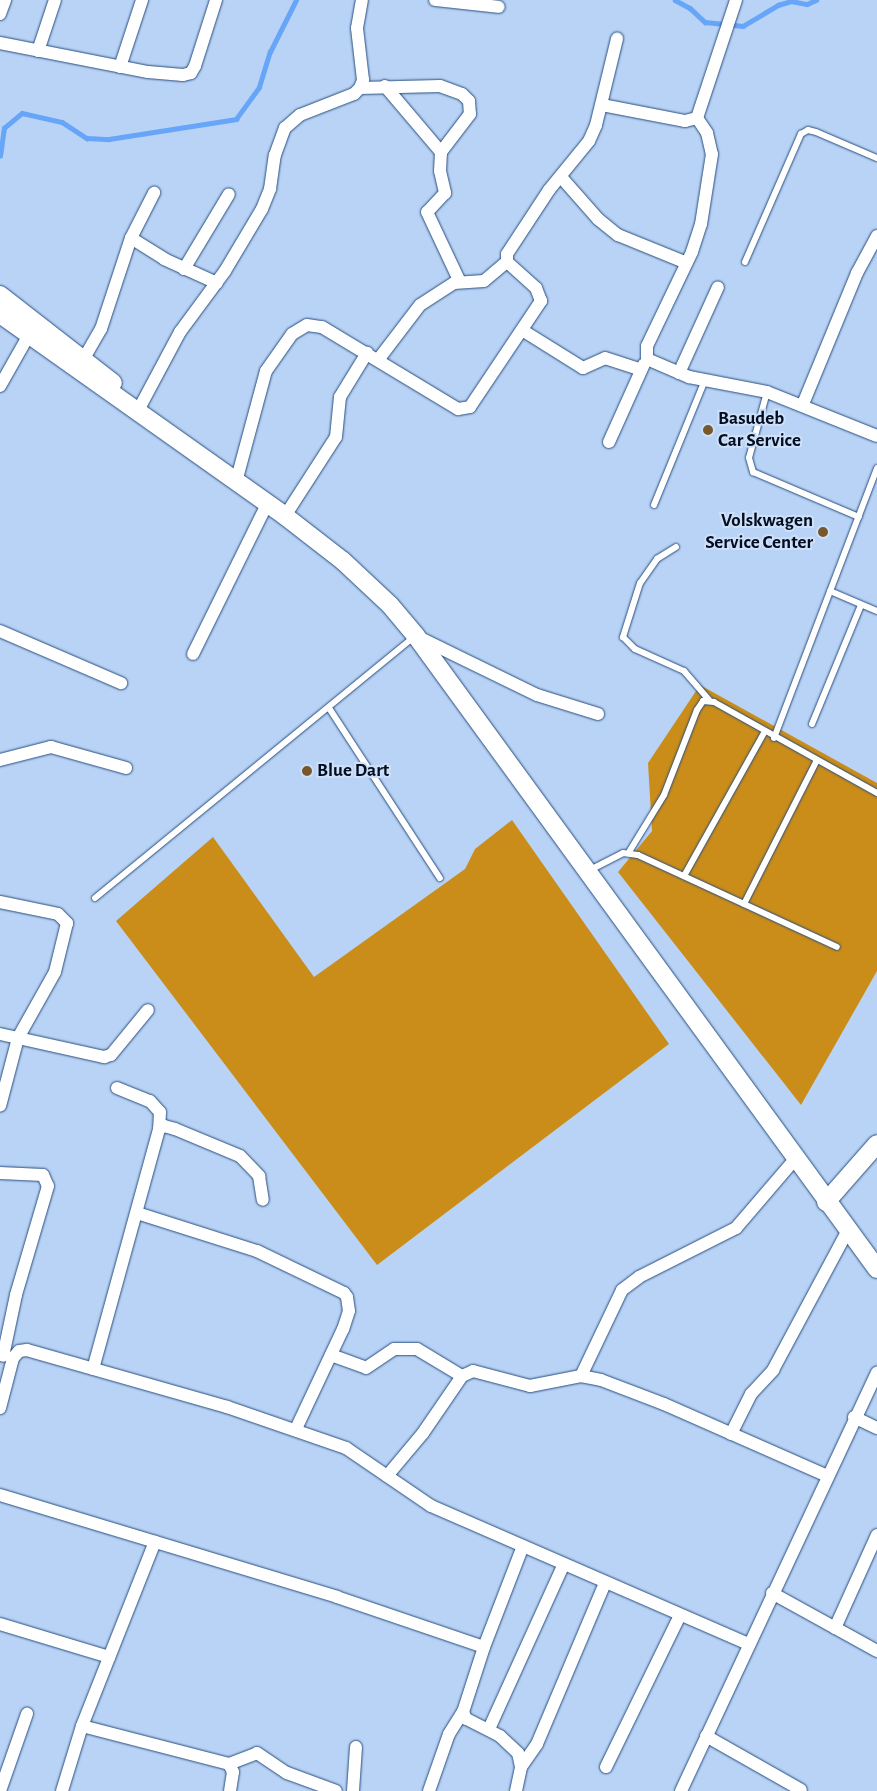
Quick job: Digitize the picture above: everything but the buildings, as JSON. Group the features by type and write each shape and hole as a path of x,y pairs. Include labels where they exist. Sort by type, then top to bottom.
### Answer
{"main road":[{"path":"0,295 194,443 206,461"},
{"path":"0,305 178,436 206,461"},
{"path":"0,314 284,516 370,584 416,636 796,1158 826,1202 877,1269"},
{"path":"0,321 186,454 206,461"},
{"path":"826,1202 877,1144"}],"street":[{"path":"0,14 5,0"},
{"path":"38,51 55,0"},
{"path":"120,67 142,0"},
{"path":"0,43 120,67 174,74 191,73 216,0"},
{"path":"142,404 180,332 217,283 262,209 270,189 275,155 286,128 300,115 354,94 360,88 362,80 358,28 362,0"},
{"path":"435,0 499,7"},
{"path":"696,118 736,0"},
{"path":"284,516 336,437 340,397 372,356 420,305 460,282 484,281 507,262 511,246 589,141 602,105 617,39"},
{"path":"385,86 441,152"},
{"path":"360,88 440,86 462,94 469,101 470,114 441,152 440,171 445,193 428,212 460,282"},
{"path":"602,105 684,121 696,118"},
{"path":"609,442 644,365 648,346 687,262 699,231 712,154 707,133 696,118"},
{"path":"561,177 598,219 618,235 687,262"},
{"path":"83,360 101,329 131,238 154,193"},
{"path":"184,269 229,194"},
{"path":"803,404 857,273 877,236"},
{"path":"131,238 184,269 217,283"},
{"path":"236,482 266,371 292,334 300,327 316,325 464,410 475,400 541,301 539,293 507,262"},
{"path":"679,374 718,287"},
{"path":"522,330 583,368 605,358 767,392 803,404 877,436"},
{"path":"0,386 26,340"},
{"path":"193,654 267,504"},
{"path":"0,631 122,683"},
{"path":"416,636 536,695 598,714"},
{"path":"0,760 51,747 126,768"},
{"path":"0,902 58,914 66,923 51,984 18,1038 0,1106"},
{"path":"0,1034 94,1055 110,1056 148,1010"},
{"path":"93,1369 159,1129 160,1112 150,1102 117,1088"},
{"path":"159,1129 164,1126 175,1129 240,1156 259,1176 263,1200"},
{"path":"581,1376 622,1290 639,1277 736,1228 796,1158"},
{"path":"0,1173 44,1175 48,1186 16,1295 5,1356 0,1408"},
{"path":"137,1213 257,1251 344,1292 349,1311 296,1430"},
{"path":"731,1434 751,1394 778,1361 848,1230"},
{"path":"331,1354 366,1368 394,1349 417,1349 462,1376"},
{"path":"5,1356 28,1350 296,1430 346,1448 431,1506 749,1644"},
{"path":"387,1476 423,1433 462,1376 473,1371 485,1372 530,1386 581,1376 664,1404 827,1476"},
{"path":"681,1791 854,1417 877,1373"},
{"path":"854,1417 877,1428"},
{"path":"0,1495 337,1597 484,1647"},
{"path":"835,1628 877,1536"},
{"path":"62,1791 82,1726 155,1542"},
{"path":"428,1791 449,1734 463,1712 484,1647 523,1546"},
{"path":"490,1729 564,1564"},
{"path":"516,1791 521,1767 537,1744 605,1583"},
{"path":"772,1593 877,1651"},
{"path":"606,1767 680,1614"},
{"path":"0,1624 109,1656"},
{"path":"463,1712 466,1719 490,1729 514,1748 521,1767"},
{"path":"0,1791 27,1714"},
{"path":"82,1726 229,1764 258,1753 287,1772 336,1791"},
{"path":"706,1736 801,1790"},
{"path":"354,1791 356,1746"},
{"path":"229,1764 233,1772 230,1791"}],"lane":[{"path":"745,262 801,134 808,130 816,132 877,158"},
{"path":"654,505 705,380"},
{"path":"767,392 749,458 753,472 858,517"},
{"path":"774,738 877,468"},
{"path":"676,546 656,559 640,583 623,637 635,649 684,671 708,700 764,733 877,793"},
{"path":"830,591 877,611"},
{"path":"812,724 862,605"},
{"path":"95,898 416,636"},
{"path":"587,872 610,858 629,852 664,795 699,704 708,700"},
{"path":"328,708 440,878"},
{"path":"684,876 764,733"},
{"path":"744,904 817,760"},
{"path":"629,852 837,947"}],"shaded area":[{"path":"700,685 877,783 877,971 801,1105 618,872 652,831 648,763"},
{"path":"512,820 669,1044 377,1265 116,921 213,837 314,977 465,869 475,849"}],"waterway":[{"path":"0,156 4,128 22,113 62,122 87,138 109,139 236,119 259,87 270,52 296,0"},
{"path":"675,0 690,8 705,22 743,26 778,5 791,1 807,4 816,0"}],"place":[{"name":"Basudeb Car Service","path":"708,430"},
{"name":"Volskwagen Service Center","path":"823,532"},
{"name":"Blue Dart","path":"307,771"}]}
